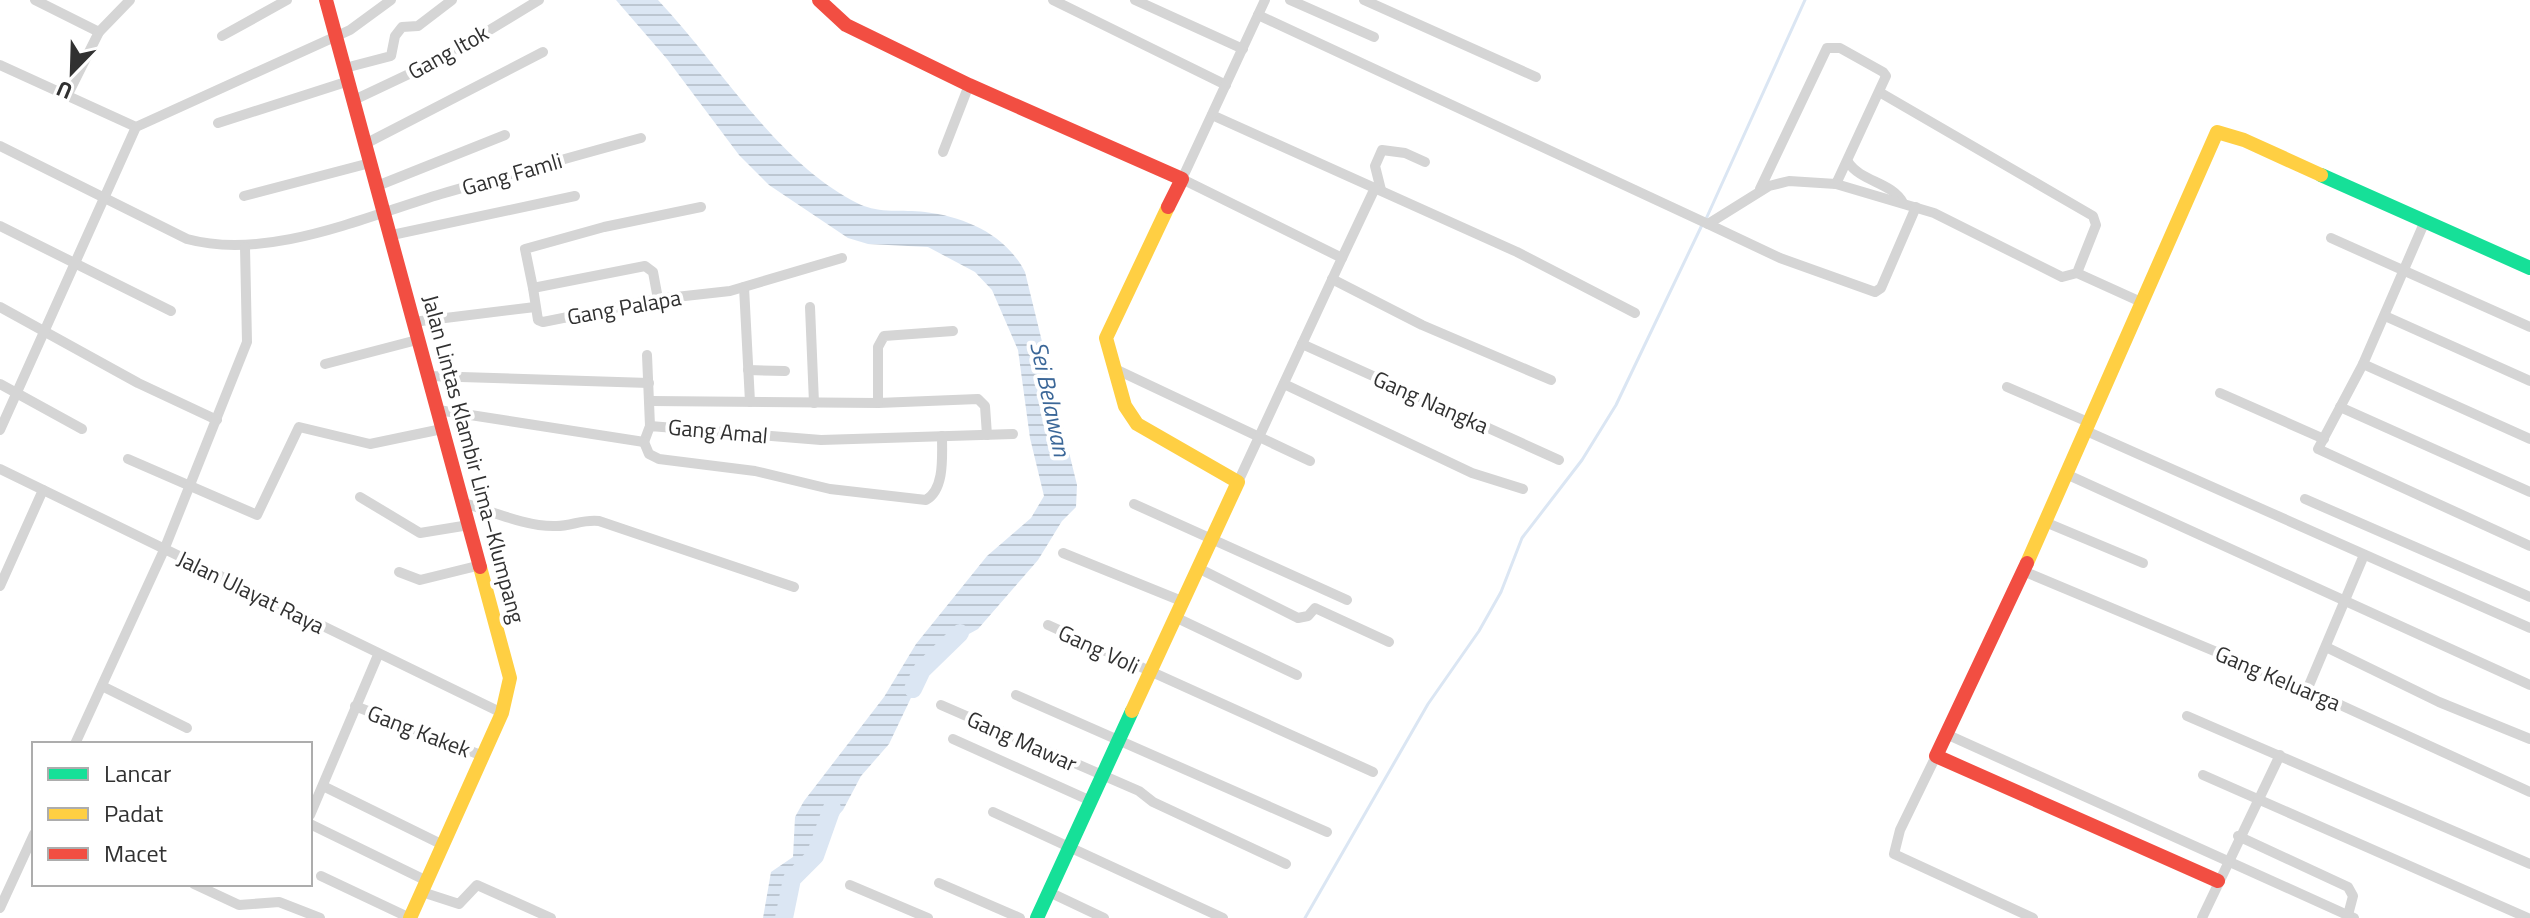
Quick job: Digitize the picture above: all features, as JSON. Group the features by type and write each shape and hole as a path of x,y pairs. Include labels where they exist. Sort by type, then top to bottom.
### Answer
{"street":[{"path":"35,0 99,32"},
{"path":"67,96 99,32 130,0"},
{"path":"222,36 287,0"},
{"name":"Jalan Lintas Klambir Lima–Klumpang","path":"326,0 510,678 502,713 410,918"},
{"path":"0,430 136,127 336,36 391,0"},
{"path":"218,123 391,56 395,36 402,27 418,26 452,0"},
{"name":"Gang Itok","path":"354,100 445,57 539,0"},
{"path":"819,0 846,25 969,85 1182,179 1342,258"},
{"path":"1053,0 1226,85"},
{"path":"1135,0 1243,49"},
{"path":"1238,482 1137,424 1125,406 1106,338 1265,0"},
{"path":"1290,0 1374,37"},
{"path":"1364,0 1536,77"},
{"path":"1258,15 1780,258 1875,292 1881,288 1916,207"},
{"path":"1760,189 1827,48 1840,48 1886,76 1881,93 1836,184"},
{"path":"365,144 543,52"},
{"path":"0,65 136,127"},
{"path":"943,152 969,85"},
{"path":"1881,93 2093,216 2096,225 2077,273"},
{"path":"1212,115 1517,252 1635,313"},
{"path":"2033,918 1894,854 1900,830 2023,571 2217,132 2244,140 2530,268"},
{"path":"377,186 505,135"},
{"name":"Gang Famli","path":"0,146 104,195 187,239 211,245 245,247 385,215 437,196 641,138"},
{"path":"1037,918 1332,279 1378,189 1375,166 1382,150 1405,153 1425,162"},
{"path":"1848,162 1854,170 1896,193 1903,203"},
{"path":"244,196 370,163"},
{"path":"1706,224 1760,189 1789,181 1836,184 1916,207 1962,225 2062,277 2077,273 2141,302"},
{"path":"392,235 575,196"},
{"path":"535,307 525,253 529,245 701,207"},
{"path":"2425,221 2363,364 2318,449 2530,546"},
{"path":"0,226 171,311"},
{"path":"2331,238 2530,327"},
{"path":"76,742 164,550 247,342 245,247"},
{"name":"Gang Palapa","path":"413,322 535,307 538,320 543,322 658,299 744,287 842,258"},
{"path":"533,288 645,266 653,272 658,299"},
{"path":"1332,279 1422,325 1551,380"},
{"path":"744,287 750,402"},
{"path":"0,307 45,329 138,383 217,420"},
{"path":"810,307 814,403"},
{"path":"2385,316 2530,381"},
{"path":"878,403 878,354 884,336 953,331"},
{"path":"325,364 417,340"},
{"name":"Gang Nangka","path":"1302,344 1559,460"},
{"path":"647,355 650,426"},
{"path":"2363,364 2530,439"},
{"path":"1113,368 1310,461"},
{"path":"748,370 785,371"},
{"path":"428,376 649,383"},
{"path":"0,384 82,429"},
{"path":"1284,384 1472,473 1523,489"},
{"path":"2007,387 2364,555 2530,628"},
{"path":"2220,393 2324,439"},
{"path":"651,401 878,403 980,400 985,406 987,435"},
{"path":"2340,407 2530,492"},
{"name":"Gang Amal","path":"438,410 644,442 650,426 821,440 1013,434"},
{"path":"128,459 187,488 257,515 299,427 378,444 442,429"},
{"path":"644,442 649,454 659,459 755,471 830,489 926,500 934,495 941,467 942,436"},
{"name":"Jalan Ulayat Raya","path":"0,469 502,713"},
{"path":"2066,474 2530,685"},
{"path":"0,586 43,490"},
{"path":"360,497 420,533 469,525"},
{"path":"2305,499 2530,597"},
{"path":"464,503 552,527 573,525 584,519 599,521 794,587"},
{"path":"1134,504 1347,600"},
{"path":"2045,522 2143,563"},
{"path":"1063,553 1184,602"},
{"path":"2307,690 2364,555"},
{"path":"399,572 420,580 481,565"},
{"path":"1200,569 1298,618 1308,616 1315,608 1389,642"},
{"name":"Gang Keluarga","path":"2023,571 2307,690 2530,792"},
{"path":"1177,618 1297,675"},
{"name":"Gang Voli","path":"1048,625 1373,772"},
{"path":"2326,647 2439,702 2530,739"},
{"path":"312,811 378,655"},
{"path":"102,686 187,728"},
{"path":"1016,695 1327,832"},
{"name":"Gang Mawar","path":"941,705 1103,775 1286,864"},
{"name":"Gang Kakek","path":"355,706 483,756"},
{"path":"2187,716 2530,864"},
{"path":"1946,734 2228,858 2351,916 2353,896 2348,887 2238,836"},
{"path":"953,739 1091,801"},
{"path":"2202,918 2238,836 2280,755"},
{"path":"1936,756 2218,881"},
{"path":"2203,775 2259,797 2528,918"},
{"path":"323,786 443,845"},
{"path":"993,812 1223,918"},
{"path":"312,825 459,904 477,885 551,918"},
{"path":"0,908 32,838"},
{"path":"321,876 410,918"},
{"path":"939,883 1020,918"},
{"path":"850,885 928,918"},
{"path":"198,886 239,905 279,902 320,918"},
{"path":"1049,892 1104,918"}],"water":[{"name":"Sei Belawan","path":"616,0 658,0 775,139 829,186 867,207 940,214 970,223 1007,248 1025,272 1077,485 1076,507 1062,521 1038,560 978,629 938,651 928,662 889,744 861,776 843,810 819,837 809,858 787,881 782,896 785,908 779,918 763,918 771,872 793,857 795,817 804,801 884,697 916,644 987,556 1031,518 1044,496 1030,438 1018,350 992,290 975,272 928,247 868,244 848,238 769,185 739,155 667,59"}],"waterway":[{"path":"1706,219 1805,0"},
{"path":"1305,918 1428,704 1479,631 1501,592 1522,538 1582,460 1616,405 1702,225"},
{"name":"Sei Belawan","path":"913,689 922,670 960,633"},
{"name":"Sei Belawan","path":"784,918 792,879 815,856 832,808"}],"traffic: fast":[{"path":"2321,175 2530,268"},
{"path":"1037,918 1132,711"}],"traffic: slow":[{"path":"2027,563 2217,132 2244,140 2321,175"},
{"path":"1132,711 1238,482 1137,424 1125,406 1106,338 1168,207"},
{"path":"410,918 502,713 510,678 480,567"}],"traffic: jam":[{"path":"326,0 480,567"},
{"path":"819,0 846,25 969,85 1182,179 1168,207"},
{"path":"2027,563 1936,756 2218,881"}]}
